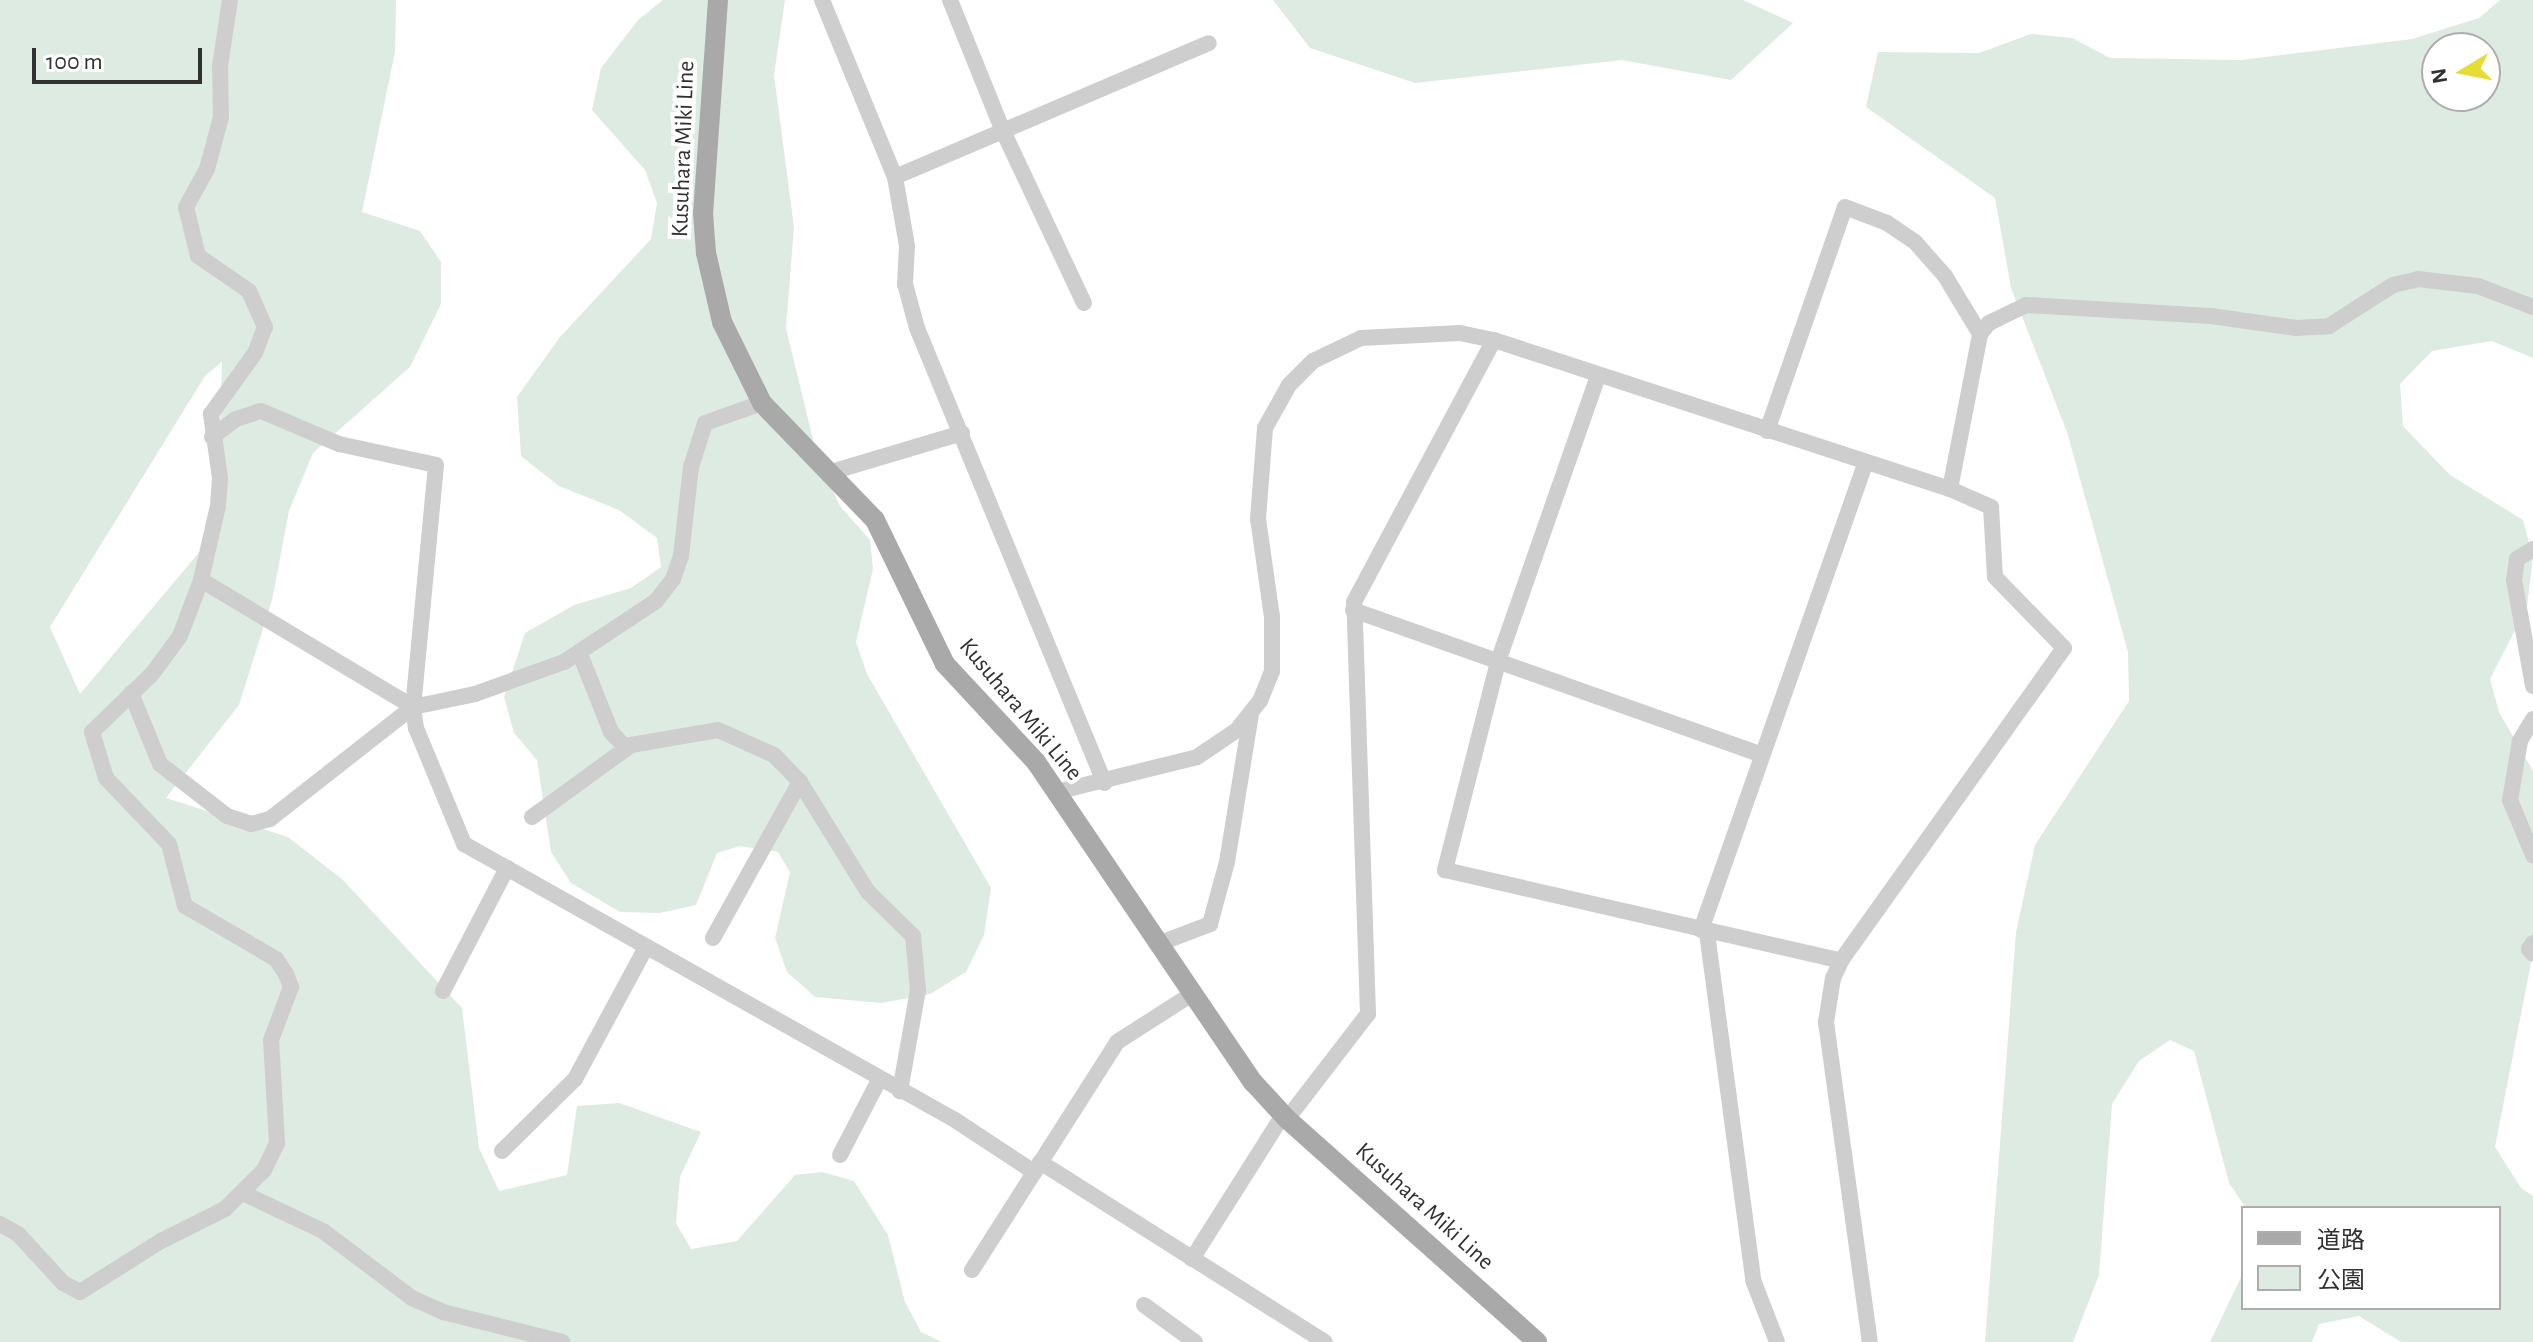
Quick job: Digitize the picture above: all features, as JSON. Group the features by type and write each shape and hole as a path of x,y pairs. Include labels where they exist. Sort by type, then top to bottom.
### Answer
{"main road":[{"name":"Kusuhara Miki Line","path":"718,0 703,213 706,253 722,322 762,403 875,520 890,544 945,664 1005,725 1056,792 1253,1082 1285,1117 1537,1342"}],"street":[{"path":"0,1224 18,1234 63,1283 80,1292 245,1194 277,1143 271,1040 291,987 276,959 185,906 169,844 106,778 92,732 180,636 201,580 220,478 211,414 255,353 265,327 249,291 198,256 186,207 217,136 223,28 230,0"},
{"path":"822,0 895,177 910,309 1105,783"},
{"path":"950,0 1003,131 1084,303"},
{"path":"895,177 1209,43"},
{"path":"1767,431 1845,207 1887,223 1915,242 1945,276 1980,334"},
{"path":"1950,489 1980,334 2005,313 2045,303 2296,328 2329,326 2393,285 2418,279 2478,286 2533,307"},
{"path":"1056,792 1105,783 1197,757 1237,730 1251,712 1272,671 1272,617 1258,489 1265,428 1275,406 1313,361 1361,338 1460,333 1494,340 1950,489 1991,507 1995,577 2064,648 1841,961 1826,1022 1870,1342"},
{"path":"1192,1259 1285,1117 1368,1014 1353,610 1494,340"},
{"path":"1598,376 1498,662 1445,870 1704,932 1841,961"},
{"path":"131,693 160,764 227,816 251,824 270,819 413,707 531,676 580,654 656,601 673,579 681,556 691,467 705,423 762,403"},
{"path":"212,437 236,419 261,411 339,444 436,465 413,707 416,728 464,844 645,949 1037,1167 1325,1342"},
{"path":"828,473 962,433"},
{"path":"1777,1342 1753,1280 1704,932 1762,755 1865,463"},
{"path":"2533,549 2517,559 2514,580 2533,686"},
{"path":"201,580 413,707"},
{"path":"1353,610 1762,755"},
{"path":"580,654 611,732 625,747"},
{"path":"1158,944 1210,924 1227,862 1251,712"},
{"path":"2533,719 2520,741 2510,800 2533,855"},
{"path":"532,817 625,747 727,731 774,755 800,782 868,892 913,936 918,990 900,1091"},
{"path":"713,938 800,782"},
{"path":"443,991 507,868"},
{"path":"2533,943 2529,949 2533,954"},
{"path":"502,1151 575,1079 645,949"},
{"path":"972,1270 1117,1042 1192,994"},
{"path":"840,1155 879,1080"},
{"path":"245,1194 323,1231 412,1298 443,1312 562,1342"},
{"path":"1144,1305 1195,1342"}],"green space":[{"path":"0,0 396,0 395,52 362,212 420,231 441,262 441,304 410,367 313,453 289,511 272,600 239,705 166,798 288,837 343,880 462,1008 479,1148 499,1191 567,1175 577,1106 619,1103 701,1132 680,1177 676,1223 691,1249 737,1241 795,1175 822,1172 854,1181 888,1235 905,1302 921,1332 942,1342 0,1342","holes":["222,362 217,531 80,694 50,627 205,376"]},
{"path":"663,0 785,0 774,75 794,227 786,328 817,456 840,506 870,540 873,569 856,642 867,674 991,888 984,935 966,972 930,994 881,1003 815,997 787,972 775,938 790,872 778,852 740,846 717,853 696,905 660,913 620,912 571,883 551,852 537,760 514,733 504,697 525,633 574,605 631,588 661,567 657,538 619,510 559,486 521,456 517,397 560,337 651,239 657,203 645,170 592,110 601,68 638,20"},
{"path":"1273,0 1743,0 1793,23 1731,80 1622,60 1415,83 1310,48"},
{"path":"2500,0 2533,0 2533,358 2492,341 2432,351 2400,384 2403,426 2450,475 2523,520 2533,557 2527,607 2490,679 2499,712 2533,771 2533,953 2495,1147 2521,1188 2533,1196 2533,1342 2401,1342 2359,1316 2319,1324 2312,1342 2210,1342 2241,1277 2241,1310 2501,1310 2501,1206 2245,1206 2229,1183 2194,1051 2170,1040 2139,1061 2112,1104 2099,1275 2073,1342 1985,1342 2016,932 2035,845 2129,701 2128,652 2067,432 2011,288 1995,198 1866,107 1878,52 1979,53 2031,34 2072,38 2110,58 2241,60 2421,36 2421,112 2501,112 2501,32 2434,32 2479,18"}]}
